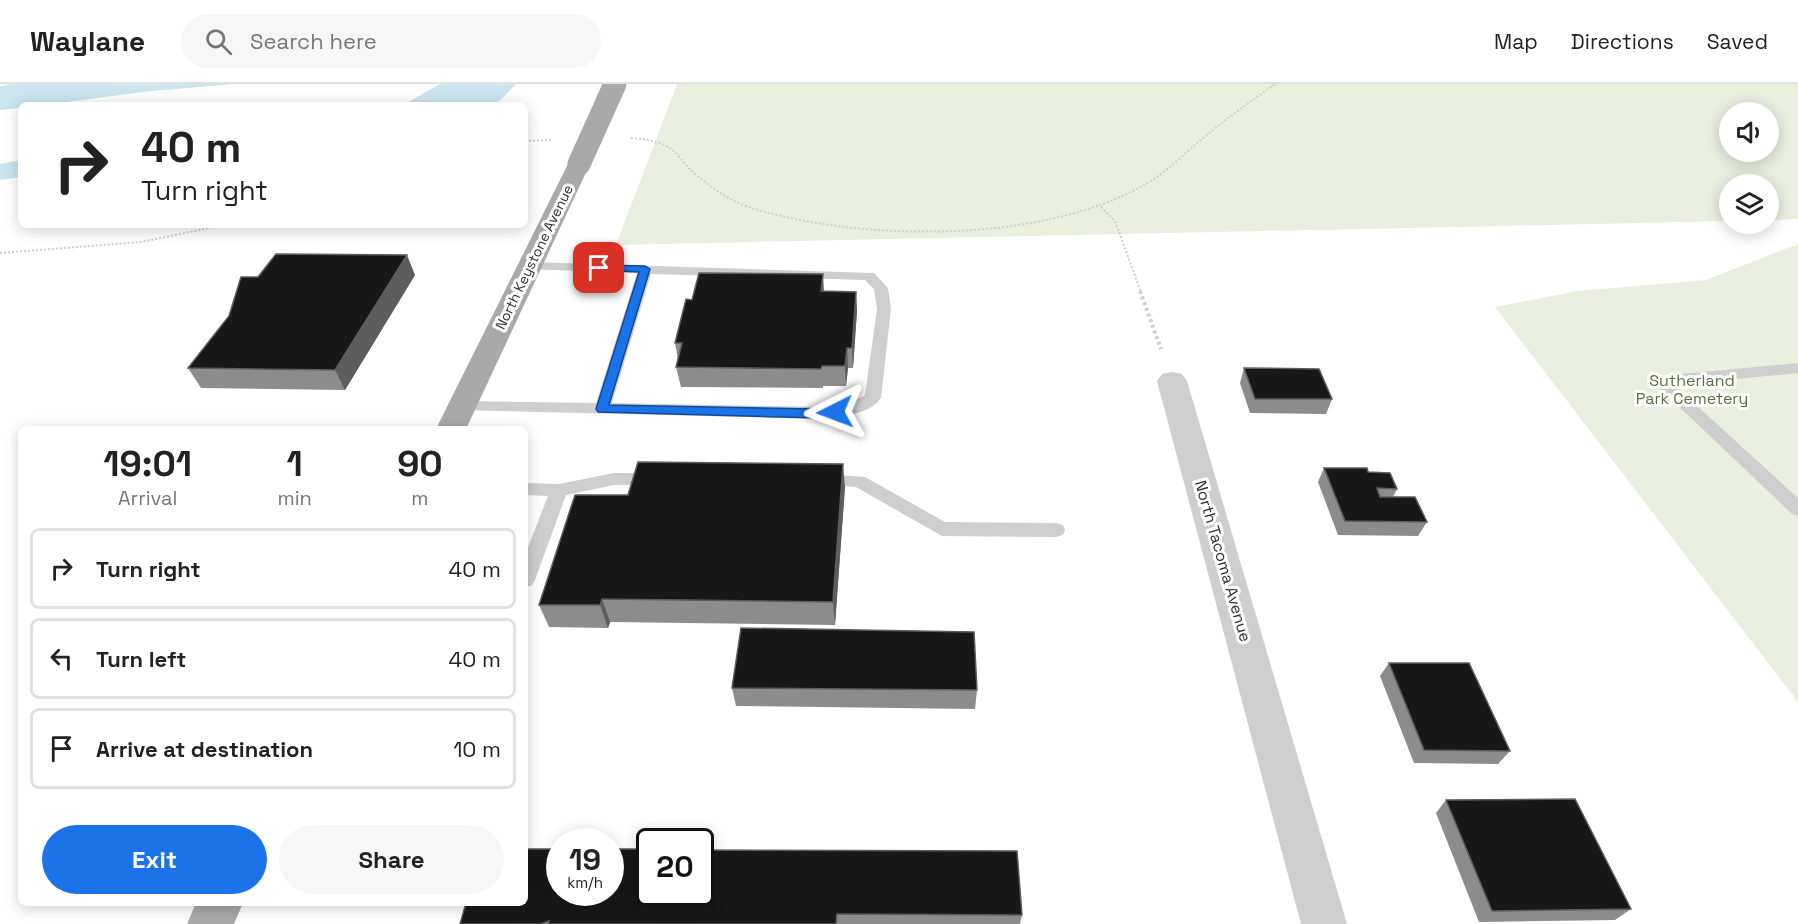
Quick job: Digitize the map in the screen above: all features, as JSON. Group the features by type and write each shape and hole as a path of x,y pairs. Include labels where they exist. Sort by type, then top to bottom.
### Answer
{"main road":[{"name":"North Keystone Avenue","path":"456,417 579,164 615,84"},
{"path":"210,924 219,906"}],"street":[{"name":"North Tacoma Avenue","path":"1172,381 1324,924"}],"lane":[{"path":"456,417 602,409 820,414 850,410 873,398 884,309 881,288 869,276 530,266"},
{"path":"602,409 645,269"},
{"path":"1798,368 1660,381 1798,509"},
{"path":"528,489 559,490 614,479 672,479"},
{"path":"801,480 859,481 942,529 1056,530"},
{"path":"528,572 559,490"}],"path":[{"path":"621,138 655,141 672,149 687,167 714,189 757,209 855,228 947,231 1050,221 1101,207 1148,183 1275,84"},
{"path":"528,141 561,140"},
{"path":"1101,207 1115,221 1172,381"},
{"path":"0,253 110,246 182,236 213,228"}],"green space":[{"path":"677,84 1798,84 1798,219 1779,220 1779,174 1719,174 1719,221 616,245"},
{"name":"Sutherland Park Cemetery","path":"1798,244 1798,702 1495,307 1578,291 1706,280"}],"water":[{"path":"9,84 235,84 151,91 67,102 18,102 18,108 0,110 0,87"},
{"path":"440,84 516,84 501,100 495,102 406,102"},
{"path":"18,161 18,177 0,180 0,164"}],"building":[{"path":"276,254 407,255 335,370 188,368 229,316 241,277 258,277"},
{"path":"699,273 823,274 821,291 856,292 852,348 847,348 845,366 822,366 821,369 676,367 682,343 675,343 686,299 692,300"},
{"path":"1244,368 1319,369 1332,399 1255,399"},
{"path":"638,462 843,464 833,602 602,599 600,605 539,605 575,495 628,495"},
{"path":"1324,468 1367,468 1368,472 1390,473 1397,489 1377,488 1380,497 1415,497 1427,522 1345,521"},
{"path":"741,628 974,632 977,690 732,688"},
{"path":"1389,663 1469,663 1510,751 1424,750"},
{"path":"1575,799 1631,909 1492,911 1446,800"},
{"path":"528,849 546,849 546,906 624,906 624,849 636,849 636,906 714,906 714,850 1017,851 1022,915 837,914 836,924 548,924 549,921 541,924 460,924 465,906 528,906"}],"route":[{"path":"599,268 645,269 602,409 820,414 835,412"}]}
